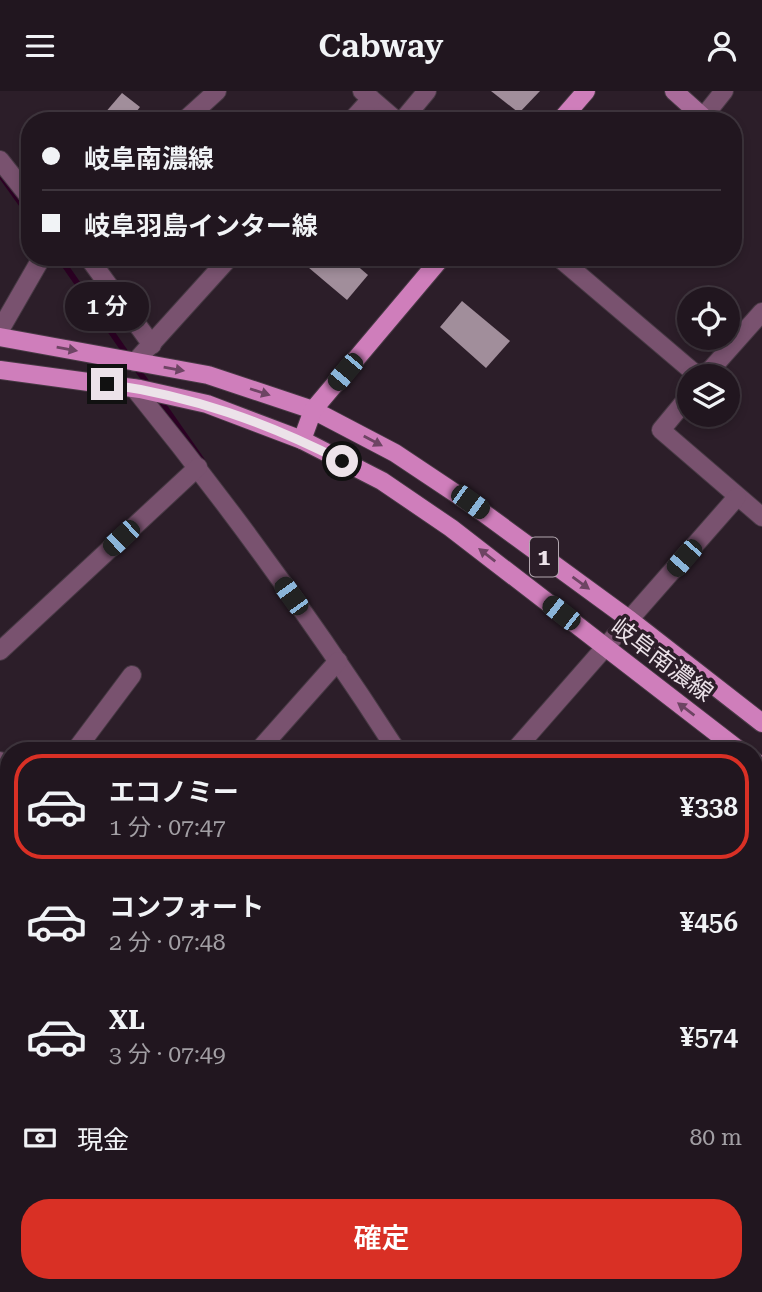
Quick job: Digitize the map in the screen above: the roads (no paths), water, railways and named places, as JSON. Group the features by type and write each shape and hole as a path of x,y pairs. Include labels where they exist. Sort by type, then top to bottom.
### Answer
{"main road":[{"path":"568,112 586,91"},
{"path":"302,440 313,410 434,266"},
{"name":"岐阜南濃線","path":"0,337 208,375 313,410 395,453 470,502 630,620 762,723"},
{"name":"岐阜南濃線","path":"0,370 137,388 207,404 302,440 382,481 451,528 728,742"}],"street":[{"path":"194,112 217,91"},
{"path":"408,112 427,91"},
{"path":"674,91 694,112"},
{"path":"707,112 724,91"},
{"path":"357,112 367,95 389,112"},
{"path":"0,160 21,187"},
{"path":"0,330 37,266"},
{"path":"95,266 152,345"},
{"path":"138,362 222,266"},
{"path":"580,266 685,364"},
{"path":"716,364 762,312"},
{"path":"137,388 198,467 338,661 391,742"},
{"path":"677,411 661,430 762,517"},
{"path":"0,651 198,467"},
{"path":"522,742 737,497"},
{"path":"266,742 338,661"},
{"path":"82,742 132,675"}],"waterway":[{"path":"0,174 21,203"},
{"path":"65,266 128,356"},
{"path":"134,365 150,387"},
{"path":"157,396 203,462"}]}
